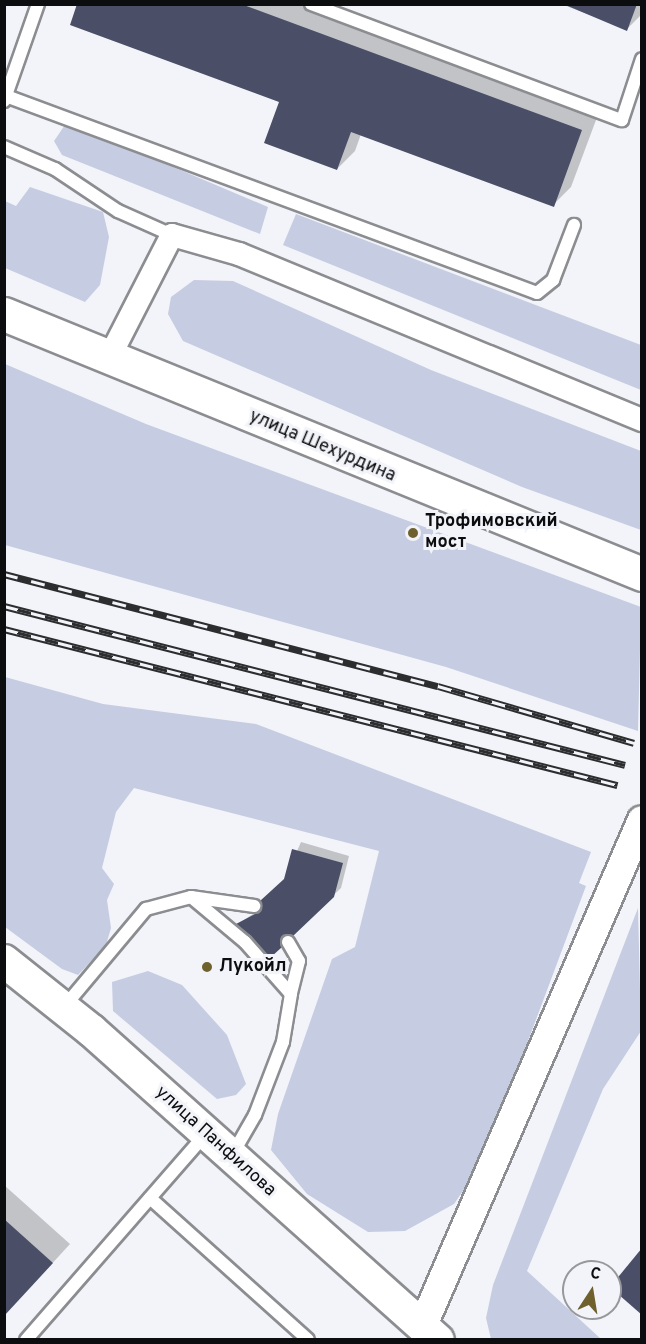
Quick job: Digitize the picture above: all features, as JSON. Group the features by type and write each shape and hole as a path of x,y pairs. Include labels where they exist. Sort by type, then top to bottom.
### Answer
{"main road":[{"name":"улица Шехурдина","path":"4,314 642,574"},
{"name":"улица Панфилова","path":"4,961 63,1008 207,1133 431,1332"}],"street":[{"path":"109,358 172,235 239,254 642,420"},
{"path":"431,1332 642,820"}],"lane":[{"path":"38,4 5,98 537,293 553,280 574,225"},
{"path":"311,4 622,120 642,59"},
{"path":"4,147 55,169 118,211 172,235"},
{"path":"63,1008 146,909 191,897 254,906"},
{"path":"191,897 245,942 291,994"},
{"path":"232,1156 255,1115 283,1042 299,961 288,942"},
{"path":"26,1340 207,1133"},
{"path":"150,1198 308,1340"}],"shaded area":[{"path":"67,122 268,207 260,234 62,155 54,141"},
{"path":"30,187 103,212 109,237 100,285 85,302 5,268 5,201 16,206"},
{"path":"296,214 641,345 641,390 283,245"},
{"path":"194,280 233,281 431,370 641,451 641,530 522,487 183,341 168,314 171,297"},
{"path":"5,364 146,424 641,607 638,731 446,667 5,545"},
{"path":"5,677 103,704 256,724 591,852 579,883 586,886 528,1041 474,1175 454,1204 405,1231 368,1232 307,1194 271,1150 278,1114 332,959 355,947 379,851 134,788 116,812 102,868 114,884 107,900 111,928 106,945 78,975 62,969 5,927"},
{"path":"638,908 641,1031 603,1089 527,1271 562,1303 562,1320 580,1320 601,1339 491,1339 486,1318 493,1285"},
{"path":"148,971 182,985 227,1035 246,1084 236,1095 217,1099 113,1011 112,982"}],"building":[{"path":"77,4 241,4 582,130 554,207 351,132 337,170 264,143 279,102 70,25"},
{"path":"563,4 637,4 627,31"},
{"path":"292,849 343,863 334,897 293,936 283,935 282,947 270,958 236,924 261,911 260,901 284,879"},
{"path":"4,1219 53,1263 4,1316"},
{"path":"642,1248 642,1315 622,1298 622,1272"}],"railway":[{"path":"4,574 438,686 634,743"},
{"path":"4,606 625,765"},
{"path":"4,629 617,785"}],"place":[{"name":"Трофимовский мост","path":"413,533"},
{"name":"Лукойл","path":"207,967"}]}
